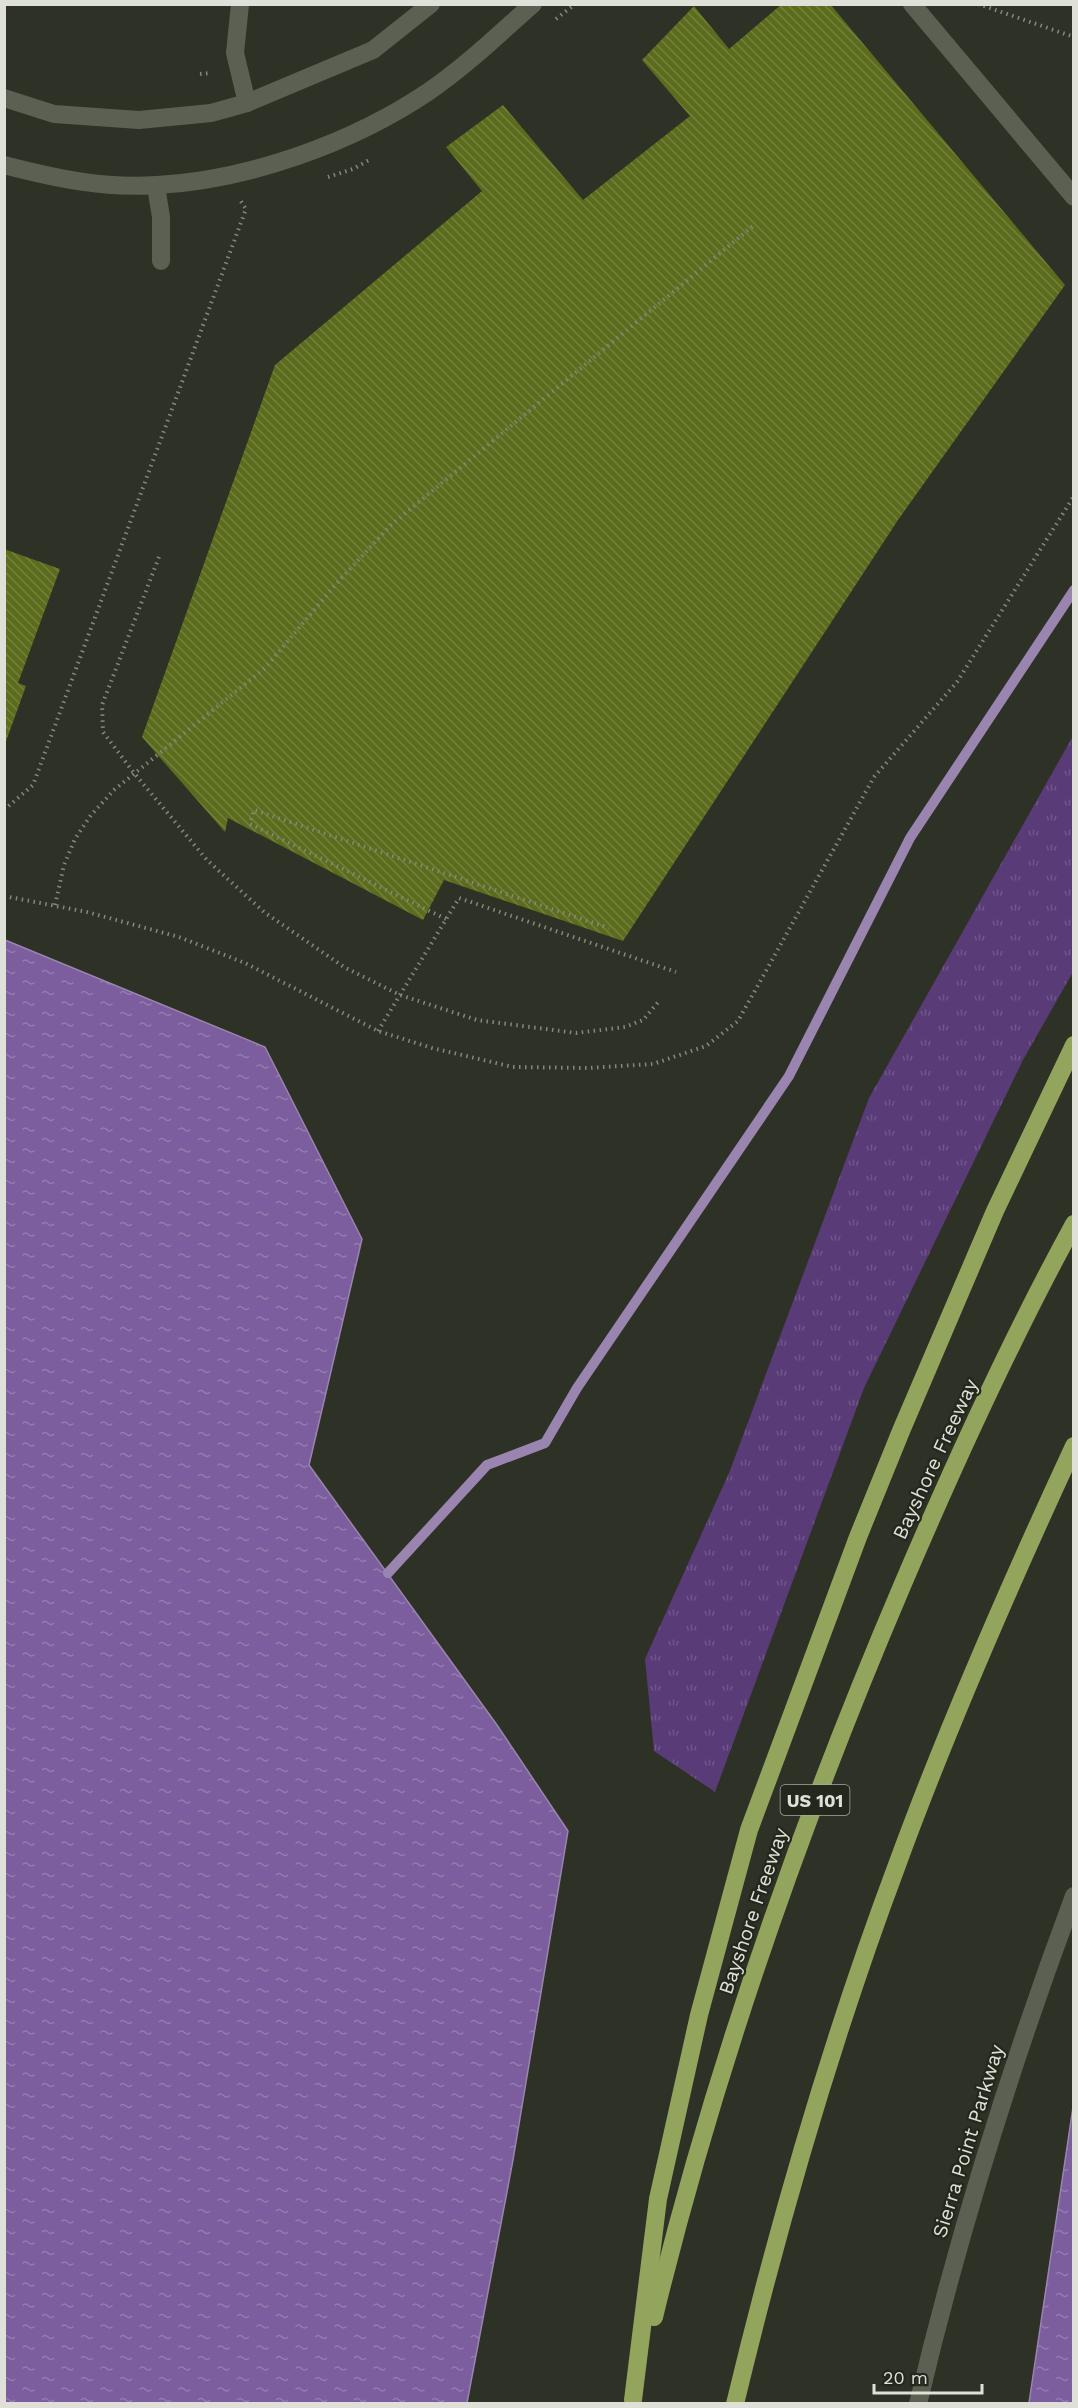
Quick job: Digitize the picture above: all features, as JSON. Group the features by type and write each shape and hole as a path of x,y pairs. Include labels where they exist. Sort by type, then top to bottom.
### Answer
{"highway":[{"path":"633,2402 658,2199 699,2015 749,1830 858,1536 901,1431 995,1211 1074,1045"},
{"name":"Bayshore Freeway","path":"633,2402 670,2250 714,2100 761,1950 814,1803 872,1656 934,1512 1000,1370 1074,1224"},
{"path":"735,2403 758,2308 800,2157 844,2014 896,1866 984,1647 1074,1446"}],"street":[{"path":"240,4 235,53 247,103"},
{"path":"4,98 54,114 139,120 211,113 247,103 373,50 431,4"},
{"path":"4,165 64,180 156,186 273,166 371,126 429,91 482,50 533,4"},
{"path":"912,4 1074,198"},
{"path":"156,186 161,217 161,261"},
{"name":"Sierra Point Parkway","path":"918,2403 938,2319 986,2153 1074,1896"}],"path":[{"path":"978,4 1074,37"},
{"path":"200,74 210,73"},
{"path":"4,810 33,785 246,209 242,203"},
{"path":"55,905 64,865 75,839 91,815 134,773 265,668 391,525 753,226"},
{"path":"4,896 55,905 179,937 245,963 378,1031 432,1048 513,1067 587,1068 653,1064 706,1046 738,1021 874,777 957,682 1074,496"},
{"path":"159,556 102,705 104,732 134,773 207,860 264,912 344,967 400,995 477,1020 576,1033 625,1027 643,1020 660,1000"},
{"path":"447,919 250,824 254,810 609,928"},
{"path":"378,1031 459,898 676,972"}],"green space":[{"path":"1073,736 1073,972 1023,1060 864,1388 715,1792 654,1751 645,1659 729,1473 869,1098"}],"water":[{"path":"5,940 265,1047 362,1239 309,1465 497,1725 568,1831 513,2160 467,2403 5,2403"},
{"path":"1073,2107 1073,2403 1029,2403"}],"building":[{"path":"782,4 830,4 1065,285 898,520 623,941 444,880 423,920 228,818 225,832 142,737 275,365 482,191 446,147 503,105 583,200 690,116 642,60 694,6 729,49"},
{"path":"4,549 60,569 18,683 26,686 5,744"}],"waterway":[{"path":"388,1573 487,1465 545,1443 577,1388 789,1076 910,838 1074,590"}]}
